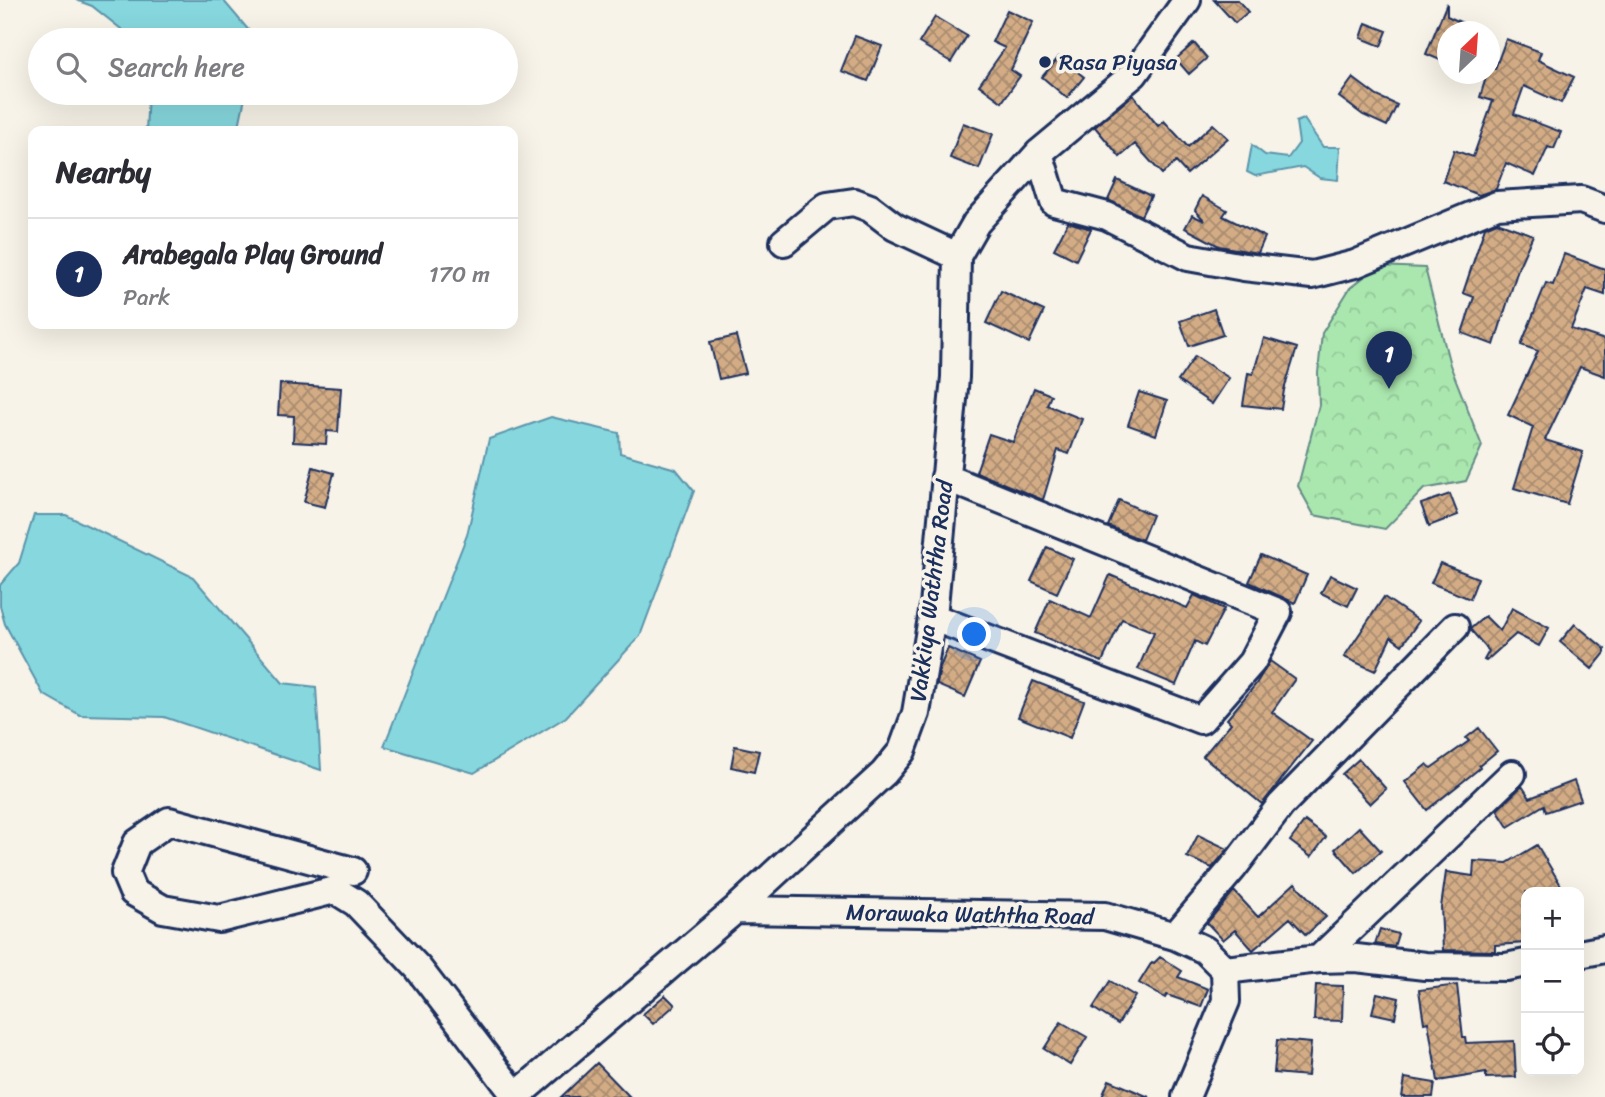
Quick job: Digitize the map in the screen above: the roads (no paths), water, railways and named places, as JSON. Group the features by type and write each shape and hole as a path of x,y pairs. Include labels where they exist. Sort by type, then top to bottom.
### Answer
{"street":[{"name":"Vakkiya Waththa Road","path":"516,1096 734,910 884,773 902,751 916,713 932,617 955,377 957,256 976,223 1039,153 1134,74 1180,1"},
{"path":"1039,153 1054,202 1107,216 1188,257 1312,275 1354,264 1497,205 1581,200 1605,209"},
{"path":"784,242 827,206 854,202 870,208 895,227 957,256"},
{"path":"932,617 1201,720 1252,662 1278,612 945,477"},
{"path":"1175,936 1233,869 1281,805 1455,627"},
{"path":"1319,959 1512,774"},
{"path":"353,872 169,821 137,843 125,873 133,892 163,909 219,919 335,890 356,903 418,968 516,1096"},
{"name":"Morawaka Waththa Road","path":"734,910 1105,916 1175,936 1205,950 1224,970"},
{"path":"1584,953 1605,949"},
{"path":"1186,1097 1226,1001 1224,970 1319,959 1356,958 1425,966 1506,967 1521,964"}],"water":[{"path":"76,0 223,0 247,28 120,28 92,6"},
{"path":"147,105 243,105 239,126 146,126"},
{"path":"1304,119 1323,147 1340,147 1338,180 1320,178 1303,167 1255,176 1247,172 1252,145 1265,155 1288,158 1299,143 1296,122"},
{"path":"551,417 619,433 620,453 676,469 694,491 640,636 566,717 474,773 384,746 467,535 489,439"},
{"path":"34,515 66,515 193,577 283,683 316,687 321,770 164,717 80,715 43,694 5,624 0,606 0,585 19,563"}],"place":[{"name":"Rasa Piyasa","path":"1045,62"},
{"name":"Arabegala Play Ground","path":"1389,389"}]}
